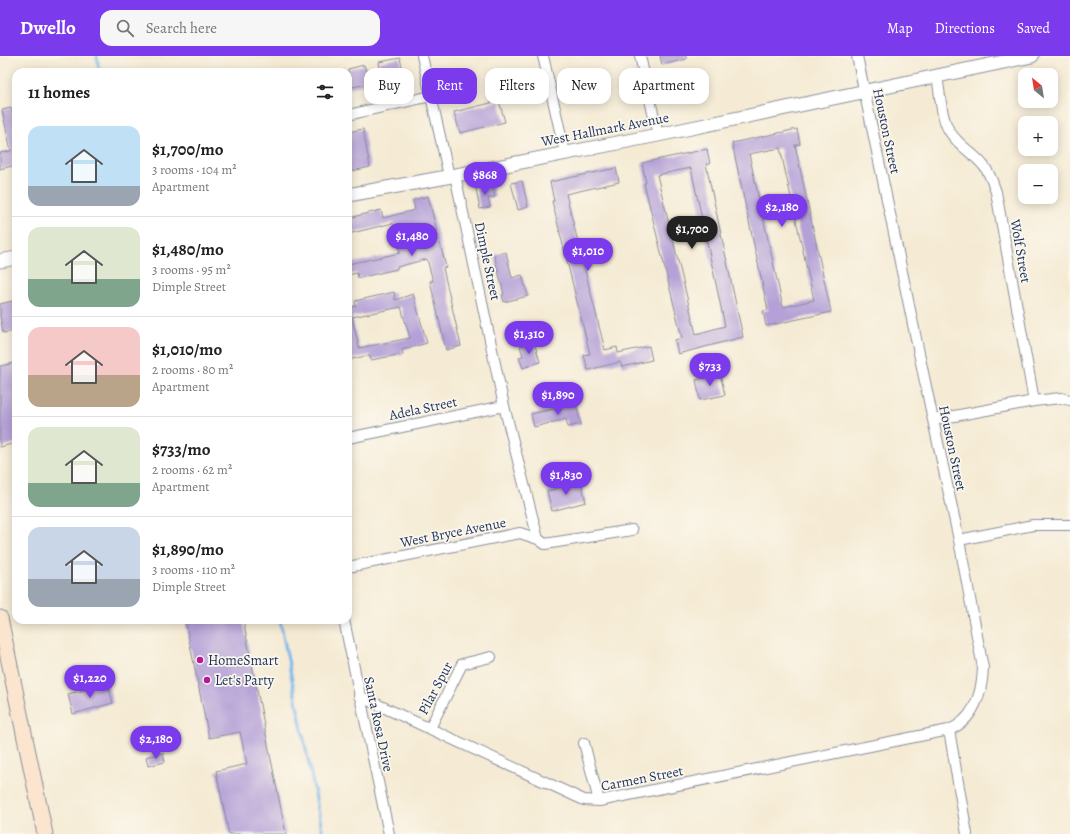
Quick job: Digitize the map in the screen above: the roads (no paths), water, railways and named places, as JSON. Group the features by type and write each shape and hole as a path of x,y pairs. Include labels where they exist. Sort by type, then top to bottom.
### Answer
{"main road":[{"path":"0,618 45,834"}],"street":[{"name":"Dimple Street","path":"422,56 425,68"},
{"path":"543,56 565,153"},
{"path":"640,56 658,135"},
{"name":"Houston Street","path":"857,56 959,540 983,668 980,694 974,707 957,726 949,730"},
{"name":"West Hallmark Avenue","path":"352,194 658,135 937,76 1011,58 1032,56"},
{"name":"Wolf Street","path":"937,76 944,116 949,131 958,143 983,164 990,176 996,192 1034,401"},
{"path":"352,114 422,98"},
{"name":"Dimple Street","path":"433,104 452,176 504,406 538,539"},
{"path":"0,261 12,259"},
{"path":"933,420 1034,401 1061,398 1070,400"},
{"name":"Adela Street","path":"352,437 504,406"},
{"path":"959,540 1033,525 1070,525"},
{"name":"West Bryce Avenue","path":"352,566 520,533 538,539 545,544 632,530"},
{"name":"Santa Rosa Drive","path":"345,624 388,834"},
{"name":"Pilar Spur","path":"430,728 462,664 491,656"},
{"name":"Carmen Street","path":"359,696 584,800 599,801 949,730"},
{"path":"949,730 967,834"},
{"path":"584,743 599,801"}],"waterway":[{"path":"97,56 98,68"},
{"path":"281,624 323,834"}],"place":[{"name":"HomeSmart","path":"200,660"},
{"name":"Let's Party","path":"207,680"}]}
